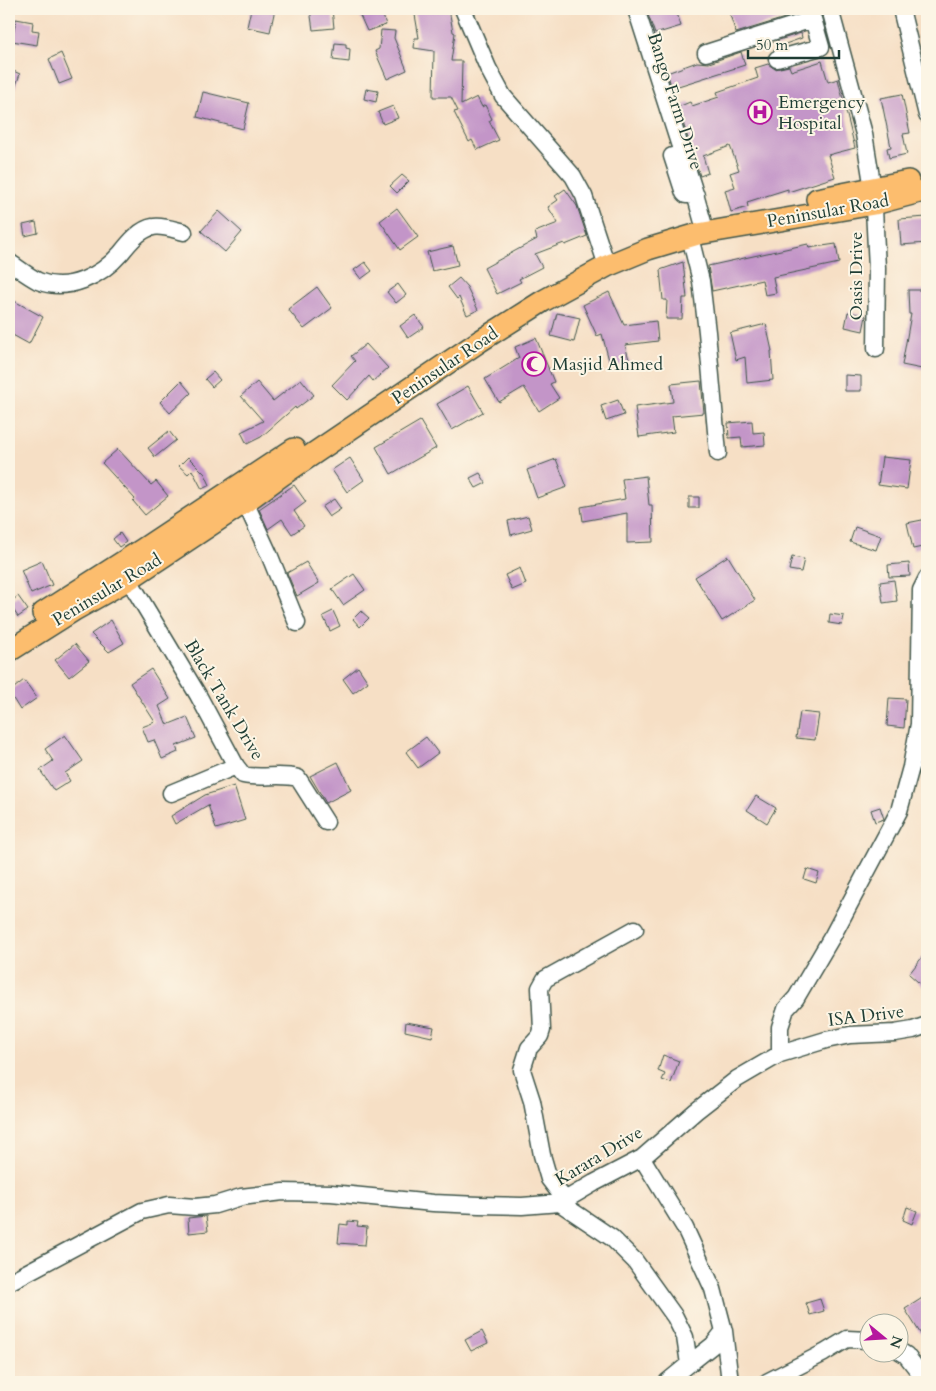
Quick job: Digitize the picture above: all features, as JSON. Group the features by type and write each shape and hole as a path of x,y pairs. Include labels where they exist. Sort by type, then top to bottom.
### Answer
{"main road":[{"name":"Peninsular Road","path":"874,197 927,176"},
{"name":"Peninsular Road","path":"9,651 74,610 124,572 476,328 605,258 648,249 700,230 874,197 927,190"},
{"name":"Peninsular Road","path":"9,636 64,599 124,572 245,502 282,475 605,258"}],"street":[{"path":"463,9 488,68 503,96 573,176 584,196 605,258"},
{"name":"Bango Farm Drive","path":"624,9 680,184 686,195 696,195"},
{"path":"636,9 696,195 700,230 701,281 718,453"},
{"name":"Oasis Drive","path":"830,9 864,134 874,197 878,268 876,349"},
{"path":"901,9 927,116"},
{"path":"706,53 812,19 821,47 777,59"},
{"path":"820,40 838,35"},
{"path":"9,262 39,281 67,286 91,277 116,258 130,241 146,229 155,226 184,232"},
{"path":"245,502 269,554 297,624"},
{"name":"Black Tank Drive","path":"124,572 243,776 287,775 298,778 326,822"},
{"path":"780,1054 780,1027 786,1009 796,998 833,935 899,811 920,724 924,584"},
{"path":"171,793 236,766"},
{"path":"9,1282 110,1226 142,1211 169,1205 195,1207 215,1205 241,1197 283,1192 350,1194 433,1203 479,1205 522,1206 563,1201 549,1179 542,1155 532,1101 522,1070 529,1048 540,1036 542,1030 540,988 545,979 635,929"},
{"name":"ISA Drive","path":"780,1054 850,1035 895,1033 914,1030 927,1025"},
{"name":"Karara Drive","path":"689,1364 685,1337 676,1317 635,1261 612,1238 563,1201 642,1158 696,1111 738,1079 780,1054"},
{"path":"642,1158 685,1228 712,1289 724,1331 730,1382"},
{"path":"667,1382 713,1345 724,1331"},
{"path":"767,1382 847,1339 858,1340"},
{"path":"908,1358 927,1382"}],"building":[{"path":"251,9 275,9 270,32 247,27"},
{"path":"310,9 332,9 334,28 313,30"},
{"path":"357,9 381,9 386,25 367,31"},
{"path":"414,9 449,9 453,32 455,33 451,61 462,61 461,105 477,97 482,107 485,105 492,119 489,121 499,140 477,150 472,140 469,142 454,112 458,111 451,97 433,97 434,51 414,48 415,38 419,38"},
{"path":"646,9 666,9 667,13 676,10 681,26 655,34"},
{"path":"728,9 785,9 788,17 736,33"},
{"path":"16,19 33,22 32,30 39,31 37,45 12,41"},
{"path":"381,30 395,31 394,38 407,70 387,79 375,51 379,49"},
{"path":"801,33 802,38 777,47 776,41"},
{"path":"335,43 346,44 346,48 350,49 349,62 333,60"},
{"path":"741,52 745,65 672,88 667,73 697,62 709,63"},
{"path":"61,53 72,79 59,84 49,59"},
{"path":"822,61 828,82 838,79 855,148 828,155 835,177 788,192 788,189 747,202 748,207 731,212 725,190 735,187 730,173 739,170 730,146 703,156 708,173 700,176 678,107 690,102 692,106 719,97 717,92 758,78 755,68 768,64 775,69 789,66 791,71"},
{"path":"9,69 20,74 10,102 9,101"},
{"path":"366,89 378,91 376,102 364,99"},
{"path":"203,92 249,103 243,129 197,117"},
{"path":"902,94 910,133 903,134 907,154 889,158 887,148 891,147 881,98"},
{"path":"393,106 398,118 383,124 378,112"},
{"path":"402,175 409,181 397,193 390,186"},
{"path":"565,189 577,206 587,236 535,254 542,267 519,279 521,282 497,294 484,268 537,239 535,232 558,223 548,207 558,200 555,196"},
{"path":"397,208 418,237 400,250 380,221"},
{"path":"219,211 242,232 225,252 201,231"},
{"path":"927,217 927,243 901,245 899,219"},
{"path":"36,222 38,233 25,236 23,225"},
{"path":"808,244 809,248 836,244 839,263 773,277 776,293 765,295 762,280 712,291 708,266"},
{"path":"453,246 458,265 432,271 427,252"},
{"path":"365,262 372,271 361,279 354,270"},
{"path":"683,262 687,298 683,298 682,319 666,319 667,300 663,300 660,270"},
{"path":"459,278 467,287 478,310 467,315 459,297 457,299 448,287"},
{"path":"398,284 406,295 396,303 387,292"},
{"path":"317,287 332,308 304,329 288,309"},
{"path":"908,290 927,290 927,370 902,365 911,314 909,314"},
{"path":"609,292 624,325 656,321 658,341 625,345 630,363 611,368 602,334 597,336 583,305"},
{"path":"9,298 43,317 29,344 9,333"},
{"path":"848,312 866,316 863,331 845,327"},
{"path":"557,313 580,318 574,342 551,336"},
{"path":"415,315 424,327 408,338 400,326"},
{"path":"766,324 772,351 773,380 747,383 745,357 736,360 730,333"},
{"path":"536,338 554,382 550,384 559,398 539,411 524,387 499,402 485,379 519,358 515,347"},
{"path":"366,344 388,368 373,381 369,376 347,400 332,385 355,361 351,356"},
{"path":"213,372 220,380 212,387 205,379"},
{"path":"845,375 861,376 861,391 845,391"},
{"path":"301,379 314,395 296,409 295,407 261,437 247,444 241,432 263,421 241,396 257,382 273,401"},
{"path":"181,381 191,393 170,413 160,402"},
{"path":"701,381 704,413 672,416 674,432 639,437 635,407 673,402 671,384"},
{"path":"468,386 483,412 452,430 437,404"},
{"path":"618,400 624,415 606,421 601,406"},
{"path":"420,421 436,448 391,474 376,447"},
{"path":"752,421 753,433 764,432 765,445 742,447 741,437 729,438 728,423"},
{"path":"169,431 176,440 155,457 148,448"},
{"path":"118,449 151,485 156,481 168,496 145,515 133,501 135,499 102,463"},
{"path":"188,457 205,474 210,485 202,489 192,470 188,474 179,466"},
{"path":"882,457 911,460 907,489 878,485"},
{"path":"350,458 364,480 347,492 332,470"},
{"path":"556,459 567,487 537,498 527,470"},
{"path":"480,473 486,483 476,488 470,478"},
{"path":"646,476 649,505 652,505 653,542 627,543 627,513 583,521 581,507 625,499 622,479"},
{"path":"294,485 306,502 294,511 304,526 292,534 282,519 268,529 259,509"},
{"path":"689,497 699,497 699,508 689,508"},
{"path":"334,499 341,509 329,517 322,507"},
{"path":"528,516 532,529 511,535 508,521"},
{"path":"927,519 927,546 913,549 907,523"},
{"path":"855,527 881,536 876,550 850,542"},
{"path":"120,533 126,542 119,547 113,539"},
{"path":"728,556 755,600 722,621 695,577"},
{"path":"792,557 804,559 801,572 789,570"},
{"path":"42,561 52,585 31,594 21,570"},
{"path":"306,562 319,583 297,596 287,573"},
{"path":"909,563 910,576 889,577 888,565"},
{"path":"520,568 526,584 512,590 505,575"},
{"path":"354,574 365,590 343,605 332,589"},
{"path":"894,580 897,601 883,603 880,582"},
{"path":"18,596 28,610 18,617 9,603"},
{"path":"333,611 340,626 330,631 323,616"},
{"path":"361,611 369,618 360,627 353,619"},
{"path":"830,614 844,616 842,625 829,623"},
{"path":"111,620 124,643 109,652 91,634"},
{"path":"75,644 89,661 69,677 55,660"},
{"path":"358,667 368,682 353,693 343,679"},
{"path":"151,669 170,699 159,706 167,725 187,717 196,738 176,746 178,752 162,759 154,740 148,742 142,727 155,722 130,683"},
{"path":"24,680 37,698 20,710 9,692"},
{"path":"889,698 906,699 904,728 887,726"},
{"path":"800,712 819,714 815,740 796,738"},
{"path":"65,735 83,761 65,773 70,781 54,791 40,770 53,761 45,749"},
{"path":"426,737 438,753 418,768 406,752"},
{"path":"338,762 351,790 326,803 310,776"},
{"path":"234,786 245,820 216,829 208,805 175,824 171,816 205,795"},
{"path":"756,796 776,808 767,823 747,810"},
{"path":"880,807 884,819 875,822 871,810"},
{"path":"807,869 819,873 816,883 804,879"},
{"path":"927,951 927,990 909,974"},
{"path":"406,1022 434,1027 432,1037 405,1031"},
{"path":"663,1055 679,1061 671,1083 662,1080 665,1074 658,1071"},
{"path":"907,1207 917,1211 912,1224 903,1220"},
{"path":"206,1216 208,1231 189,1233 188,1218"},
{"path":"348,1221 358,1222 357,1226 367,1227 365,1245 338,1243 340,1224 348,1225"},
{"path":"927,1295 927,1344 905,1309"},
{"path":"820,1299 824,1311 810,1315 806,1303"},
{"path":"482,1331 488,1343 471,1351 465,1340"}],"place":[{"name":"Emergency Hospital","path":"760,112"},
{"name":"Masjid Ahmed","path":"534,364"}]}
